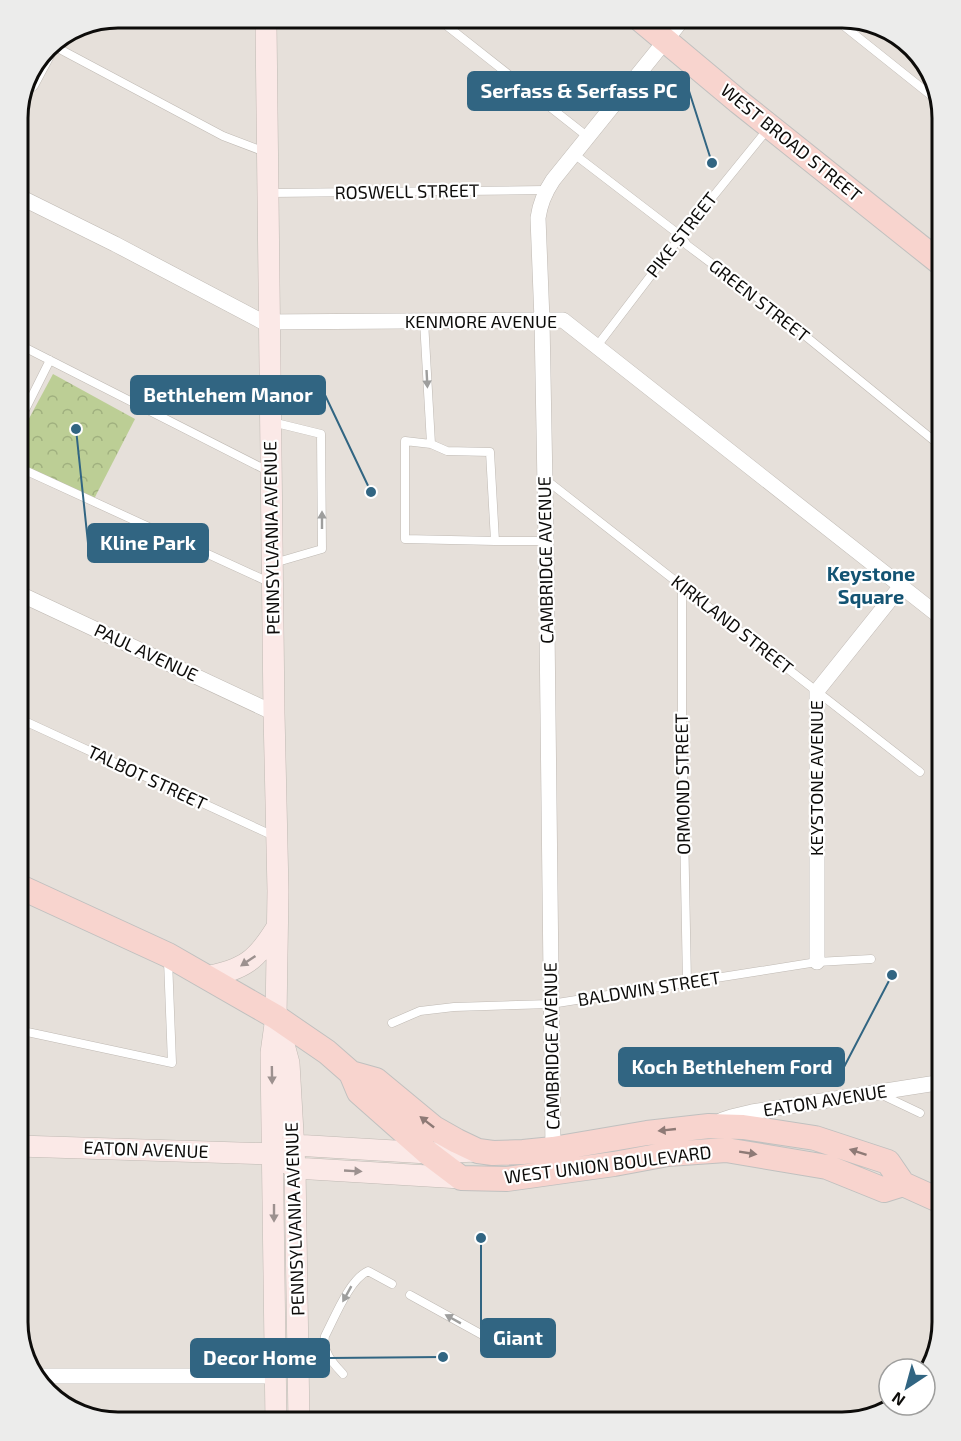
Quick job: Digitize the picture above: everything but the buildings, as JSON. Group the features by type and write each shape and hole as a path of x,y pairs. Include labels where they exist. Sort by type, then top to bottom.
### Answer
{"main road":[{"name":"WEST BROAD STREET","path":"651,29 932,256"},
{"name":"WEST UNION BOULEVARD","path":"28,891 168,955 276,1017 327,1052 351,1072 376,1080 434,1128 478,1150 523,1152 647,1133 709,1126 743,1127 815,1138 888,1162 903,1184 932,1197"},
{"name":"WEST UNION BOULEVARD","path":"351,1072 358,1092 428,1153 461,1178 507,1179 668,1154 726,1150 827,1167 884,1190 903,1184"}],"street":[{"name":"PENNSYLVANIA AVENUE","path":"266,28 277,837 276,1017 271,1053 276,1412"},
{"name":"CAMBRIDGE AVENUE","path":"553,1149 543,320 538,218 546,190 675,29"},
{"name":"KENMORE AVENUE","path":"29,201 263,322 563,320 932,611"},
{"name":"KEYSTONE AVENUE","path":"817,962 818,691 901,586"},
{"name":"PAUL AVENUE","path":"29,598 274,713"},
{"path":"205,977 230,971 254,959 266,945 277,926"},
{"name":"PENNSYLVANIA AVENUE","path":"276,1017 289,1063 294,1145 299,1412"},
{"name":"EATON AVENUE","path":"709,1126 752,1112 932,1084"},
{"name":"EATON AVENUE","path":"28,1146 273,1154 294,1145 428,1153 478,1150"},
{"path":"273,1154 295,1168 461,1178"},
{"path":"46,1376 276,1376"}],"lane":[{"path":"450,28 588,137"},
{"path":"848,29 928,93"},
{"path":"61,50 223,136 268,153"},
{"name":"PIKE STREET","path":"597,346 681,236 770,126"},
{"name":"GREEN STREET","path":"574,154 681,236 687,245 771,309 932,439"},
{"name":"ROSWELL STREET","path":"268,193 546,190"},
{"path":"424,321 431,444"},
{"path":"29,349 271,473"},
{"path":"29,402 50,360"},
{"path":"29,471 272,573 322,549 321,434 271,422"},
{"path":"495,541 490,452 447,451 431,444 405,441 405,539 495,541 546,541"},
{"name":"KIRKLAND STREET","path":"544,478 920,772"},
{"name":"ORMOND STREET","path":"682,586 687,983"},
{"name":"TALBOT STREET","path":"28,723 277,837"},
{"path":"28,1032 172,1063 168,955"},
{"name":"BALDWIN STREET","path":"392,1023 420,1011 454,1007 551,1004 817,962 871,959"},
{"path":"877,1093 920,1113"},
{"path":"343,1374 330,1359 324,1342 349,1290 358,1278 368,1271 392,1284"},
{"path":"410,1295 497,1343"}],"green space":[{"path":"53,374 135,419 94,499 29,468 29,419"}],"place":[{"name":"Serfass & Serfass PC","path":"712,163"},
{"name":"Kline Park","path":"76,429"},
{"name":"Bethlehem Manor","path":"371,492"},
{"name":"Koch Bethlehem Ford","path":"892,975"},
{"name":"Giant","path":"481,1238"},
{"name":"Decor Home","path":"443,1357"}],"district":[{"name":"Keystone Square","path":"871,586"}]}
